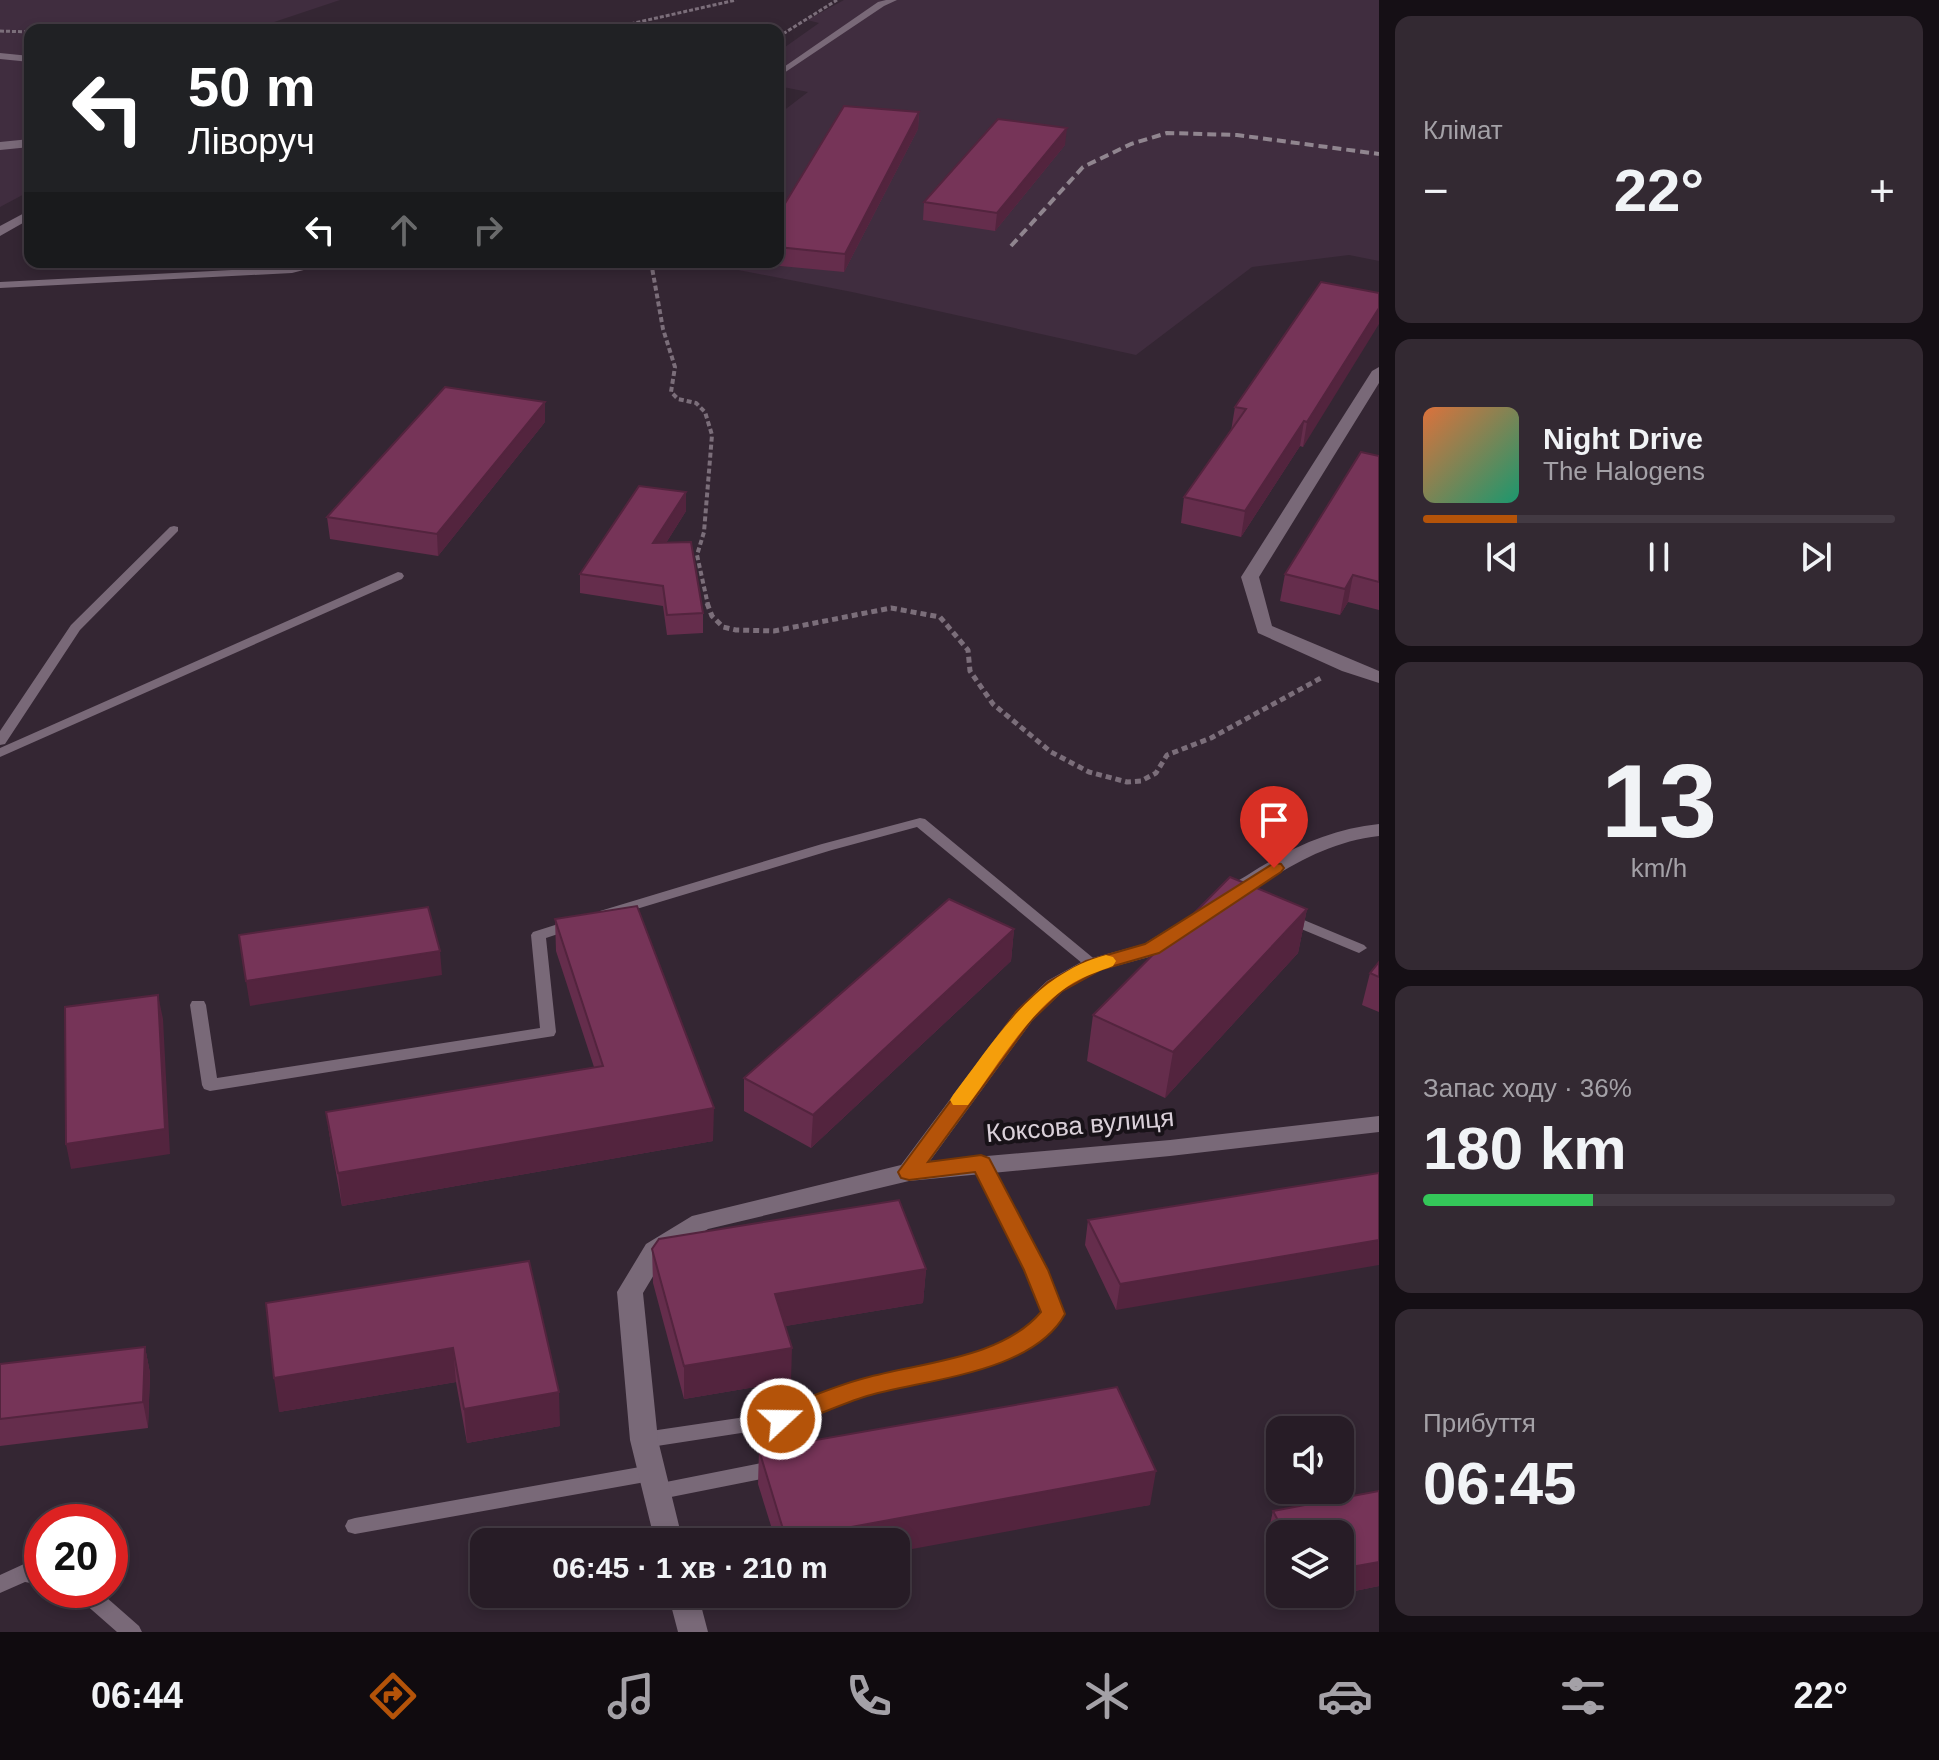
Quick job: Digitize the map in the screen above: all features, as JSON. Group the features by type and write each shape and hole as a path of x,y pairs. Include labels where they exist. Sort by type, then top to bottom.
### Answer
{"street":[{"path":"0,56 24,58"},
{"path":"0,146 24,144"},
{"path":"0,232 24,218"},
{"path":"1379,371 1250,577 1264,629 1348,667 1379,677"},
{"path":"909,1172 1024,1016 1055,986 1093,965 1152,949 1238,898 1268,872 1324,844 1349,834 1379,830"},
{"name":"Коксова вулиця","path":"644,1440 630,1292 655,1251 701,1222 909,1172 1170,1148 1379,1124"},
{"path":"644,1440 666,1528"},
{"path":"687,1608 693,1632"}],"lane":[{"path":"784,71 881,4 893,0"},
{"path":"0,285 302,268"},
{"path":"0,741 75,628 174,529"},
{"path":"0,753 398,576"},
{"path":"198,1005 210,1085 548,1032 538,935 827,847 920,822 1093,965"},
{"path":"1273,913 1359,948"},
{"path":"644,1440 781,1419 863,1388 980,1360 1036,1334 1053,1314 1036,1270 981,1163"},
{"path":"355,1526 654,1482 795,1465"},
{"path":"0,1584 24,1573"},
{"path":"101,1608 132,1632"}],"path":[{"path":"630,24 736,0"},
{"path":"784,33 837,0"},
{"path":"0,31 24,32"},
{"path":"652,268 663,329 675,367 671,392 678,399 696,403 705,412 712,435 704,532 697,555 702,589 712,616 723,627 774,631 891,608 940,617 968,650 970,671 1003,712 1051,752 1089,772 1127,782 1156,773 1167,755 1211,738 1309,684 1348,667"}],"shaded area":[{"path":"0,0 340,0 268,24 24,24 24,194 0,207"},
{"path":"844,0 1379,0 1379,261 1349,255 1252,267 1136,355 728,268 784,268 784,110 808,92 784,87 784,48 819,23 807,20"}],"building":[{"path":"844,106 919,112 845,254 784,248 784,205"},
{"path":"998,119 1067,128 997,213 924,202"},
{"path":"1321,282 1379,293 1379,308 1307,422 1304,421 1245,511 1184,497 1246,409 1235,407"},
{"path":"445,387 545,402 437,534 327,517"},
{"path":"1361,452 1379,456 1379,582 1353,575 1345,589 1285,574"},
{"path":"639,486 686,492 653,543 691,542 703,613 667,615 663,586 580,574"},
{"path":"1230,877 1307,909 1173,1052 1093,1015"},
{"path":"949,899 1014,929 813,1115 744,1078"},
{"path":"637,906 714,1108 338,1173 326,1112 603,1066 555,919"},
{"path":"428,907 440,951 246,981 239,935"},
{"path":"1379,962 1379,977 1370,973"},
{"path":"158,995 165,1129 66,1144 65,1007"},
{"path":"1379,1173 1379,1240 1120,1284 1088,1220"},
{"path":"899,1200 926,1269 775,1294 792,1348 684,1366 652,1249 659,1239"},
{"path":"529,1261 559,1392 464,1409 453,1348 274,1378 266,1303"},
{"path":"145,1347 143,1402 0,1419 0,1364"},
{"path":"1117,1387 1156,1471 846,1528 783,1528 759,1450"},
{"path":"1379,1491 1379,1562 1354,1566 1354,1520 1278,1520 1273,1511 1310,1504 1354,1504 1354,1496"}],"railway":[{"path":"1011,246 1083,167 1131,144 1167,133 1237,135 1379,154"}],"slow traffic":[{"path":"961,1100 1024,1016 1055,986 1106,961"}],"route":[{"path":"781,1419 863,1388 980,1360 1036,1334 1053,1314 1036,1270 981,1163 909,1172 1024,1016 1055,986 1093,965 1152,949 1274,868"}]}
